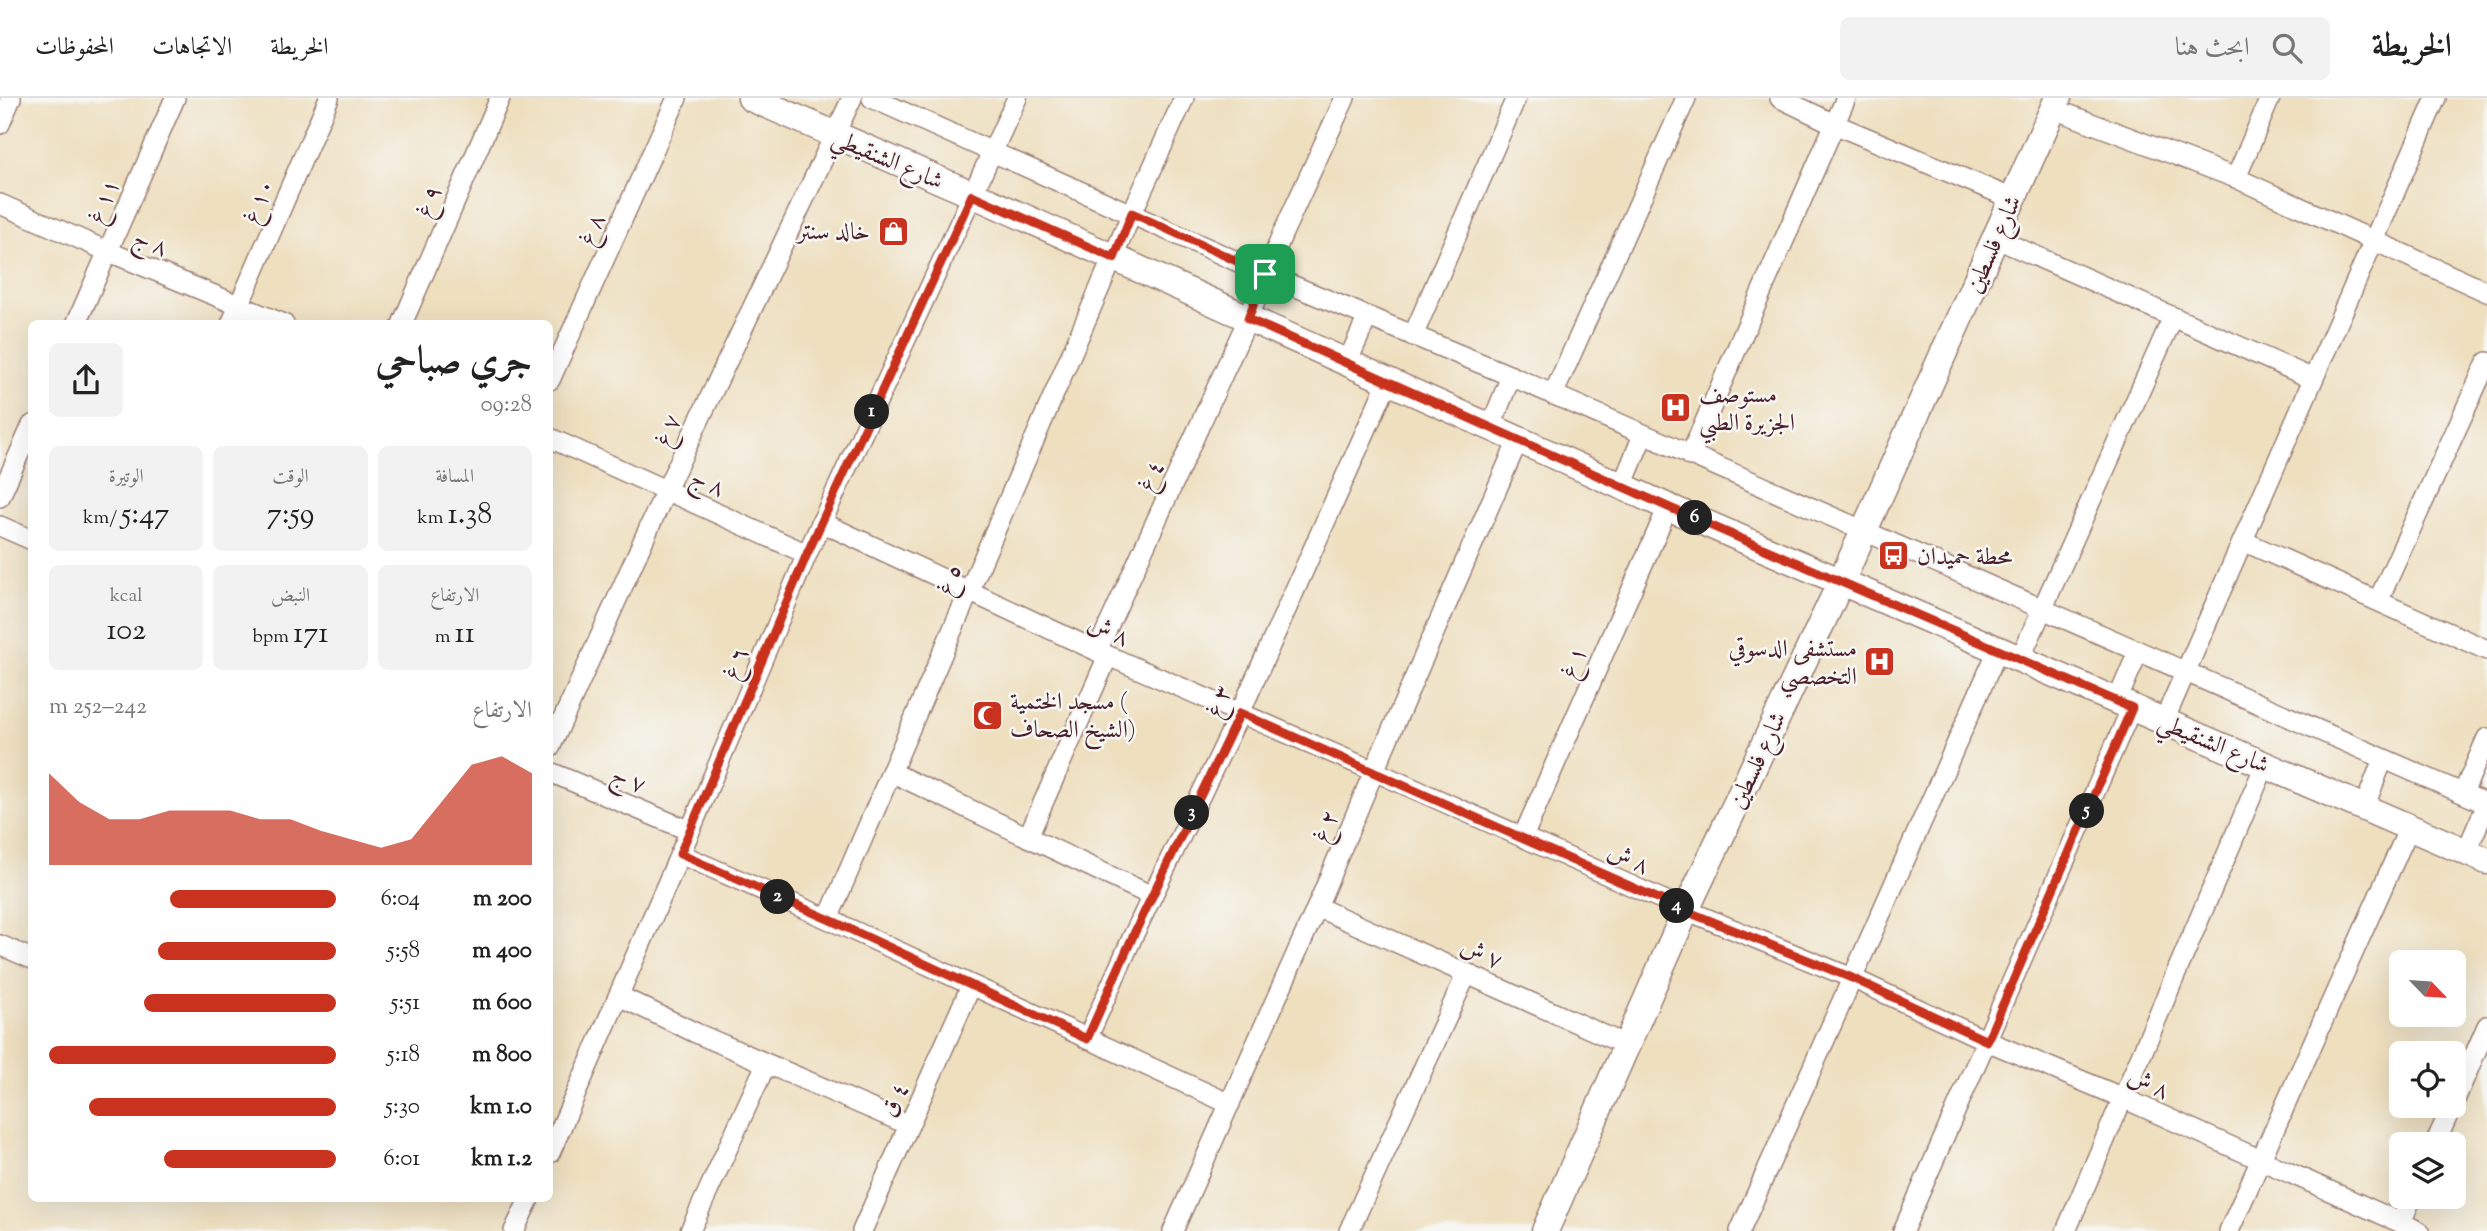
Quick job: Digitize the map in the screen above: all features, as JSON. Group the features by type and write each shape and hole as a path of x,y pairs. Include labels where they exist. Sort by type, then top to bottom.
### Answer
{"street":[{"path":"0,124 11,98"},
{"name":"١١ غ","path":"78,320 175,98"},
{"name":"١٠ غ","path":"233,320 329,98"},
{"name":"٩ غ","path":"404,320 500,98"},
{"name":"٨ غ","path":"553,373 677,98"},
{"name":"شارع الشنقيطي","path":"751,98 1519,438 1668,507 2476,857"},
{"name":"٧ غ","path":"553,741 666,490 852,98"},
{"path":"872,98 1265,274 1511,376 2487,804 2476,857"},
{"name":"٦ غ","path":"553,1146 807,554 1017,98"},
{"name":"٥ غ","path":"828,919 1184,98"},
{"name":"٤ غ","path":"1028,836 1102,654 1248,319 1265,274 1345,98"},
{"path":"1413,336 1516,98"},
{"path":"1553,396 1686,98"},
{"path":"1780,98 1834,124 2013,199"},
{"path":"1690,456 1846,98"},
{"path":"2236,178 2270,98"},
{"path":"2164,721 2436,98"},
{"path":"2056,104 2236,178 2487,292"},
{"name":"شارع فلسطين","path":"1545,1231 1686,911 1864,530 2056,104"},
{"name":"٨ ج","path":"0,204 275,320"},
{"path":"1995,238 2314,379"},
{"path":"1740,1231 1852,978 2009,655 2042,607 2173,317"},
{"path":"1346,363 1367,318"},
{"path":"2378,601 2487,362"},
{"path":"1491,426 1511,376"},
{"name":"٣ غ","path":"1087,1039 1240,713 1388,381"},
{"path":"0,497 28,434"},
{"path":"1622,485 1643,435"},
{"name":"٢ غ","path":"1179,1229 1230,1104 1519,438"},
{"name":"٨ ج","path":"553,439 807,554"},
{"name":"١ غ","path":"1523,836 1668,507"},
{"name":"٨ ش","path":"821,523 1102,654 1523,836 1686,911 1852,978 1987,1041 2123,1098 2419,1231"},
{"path":"0,526 28,538"},
{"path":"2243,541 2487,650"},
{"path":"1903,1231 1987,1041 2124,704 2138,652"},
{"path":"2463,793 2487,738"},
{"path":"2364,808 2382,759"},
{"path":"2066,1231 2265,765"},
{"path":"891,772 1152,896"},
{"name":"٧ ج","path":"553,773 690,831"},
{"path":"2229,1231 2259,1159 2410,828"},
{"path":"680,854 1230,1104"},
{"name":"٧ ش","path":"1317,907 1626,1045"},
{"path":"0,945 28,957"},
{"path":"1349,1231 1467,973"},
{"name":"٤ ق","path":"862,1231 971,986"},
{"path":"619,996 766,1064 909,1125"},
{"path":"2466,1074 2487,1026"},
{"path":"690,1231 766,1064"},
{"path":"514,1231 528,1202"},
{"path":"2401,1223 2407,1209"}],"place":[{"name":"خالد سنتر","path":"893,231"},
{"name":"مستوصف الجزيرة الطبي","path":"1676,408"},
{"name":"محطة حميدان","path":"1894,556"},
{"name":"مستشفى الدسوقي التخصصي","path":"1880,662"},
{"name":"مسجد الختمية ( الشيخ الصحاف)","path":"987,715"}],"route":[{"path":"972,195 1114,258 1132,213 1265,274 1248,319 1519,438 1668,507 2132,708 1987,1041 1852,978 1686,911 1523,836 1240,713 1133,936 1087,1039 680,854 807,554 972,195"}]}
